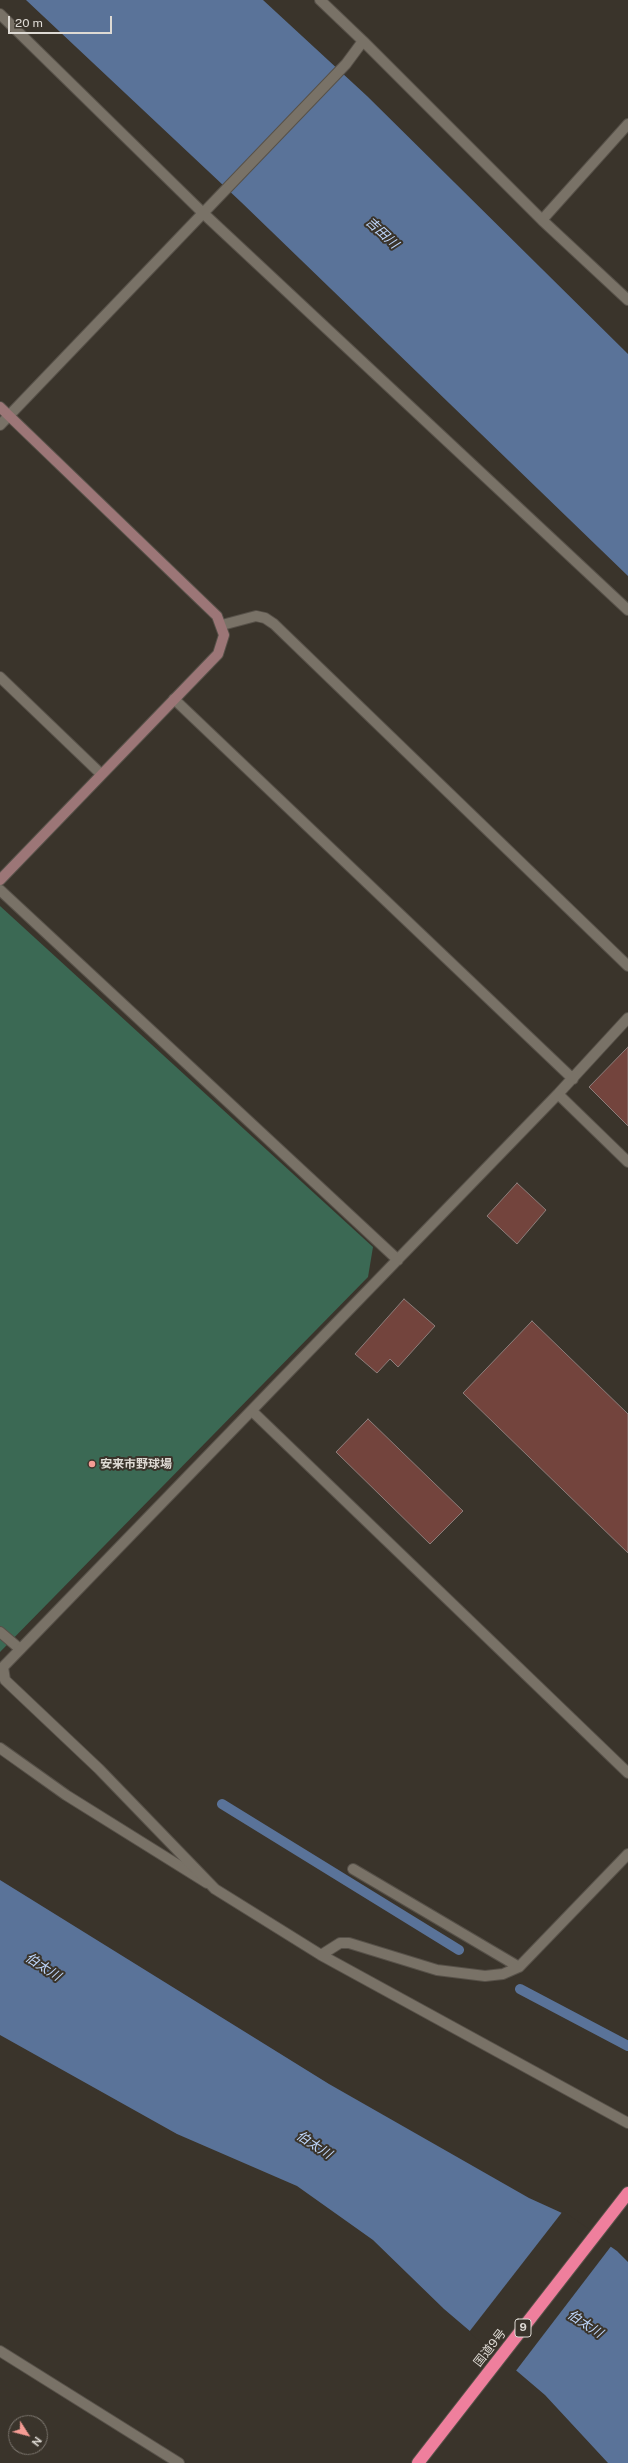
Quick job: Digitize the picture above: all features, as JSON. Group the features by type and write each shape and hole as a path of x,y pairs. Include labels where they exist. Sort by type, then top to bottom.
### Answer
{"highway":[{"name":"国道9号","path":"418,2463 628,2193"}],"street":[{"path":"320,0 542,220 628,300"},
{"path":"0,14 203,213 628,610"},
{"path":"0,425 346,64 363,41"},
{"path":"542,220 628,124"},
{"path":"0,407 217,616 222,625 224,635 218,654 0,880"},
{"path":"222,625 256,616 265,618 274,624 628,966"},
{"path":"0,676 102,774"},
{"path":"174,699 573,1079"},
{"path":"0,890 398,1260"},
{"path":"215,1889 99,1769 5,1680 3,1667 573,1079 628,1018"},
{"path":"558,1094 628,1162"},
{"path":"252,1411 628,1773"},
{"path":"0,1632 20,1649"},
{"path":"0,1748 66,1795 321,1955 628,2123"},
{"path":"321,1955 330,1947 344,1943 437,1970 464,1975 485,1976 503,1974 519,1967 628,1854"},
{"path":"353,1869 519,1967"},
{"path":"0,2351 179,2463"}],"green space":[{"name":"安来市野球場","path":"0,906 373,1247 368,1277 0,1652"}],"water":[{"name":"吉田川","path":"26,0 263,0 367,96 628,354 628,576 241,202"},
{"name":"伯太川","path":"0,1880 329,2084 529,2198 562,2213 617,2251 628,2262 628,2463 608,2463 545,2395 444,2309 373,2240 297,2186 177,2134 0,2035"}],"pier":[{"path":"563,2211 612,2245 515,2372 469,2332"}],"building":[{"path":"628,1047 628,1126 589,1087"},
{"path":"517,1183 546,1210 517,1244 487,1216"},
{"path":"404,1299 435,1326 398,1367 390,1359 377,1373 355,1354"},
{"path":"532,1321 628,1414 628,1553 463,1393"},
{"path":"368,1419 463,1511 430,1544 336,1452"}],"waterway":[{"path":"222,1804 459,1950"},
{"path":"520,1989 628,2046"}],"place":[{"name":"安来市野球場","path":"92,1464"}]}
